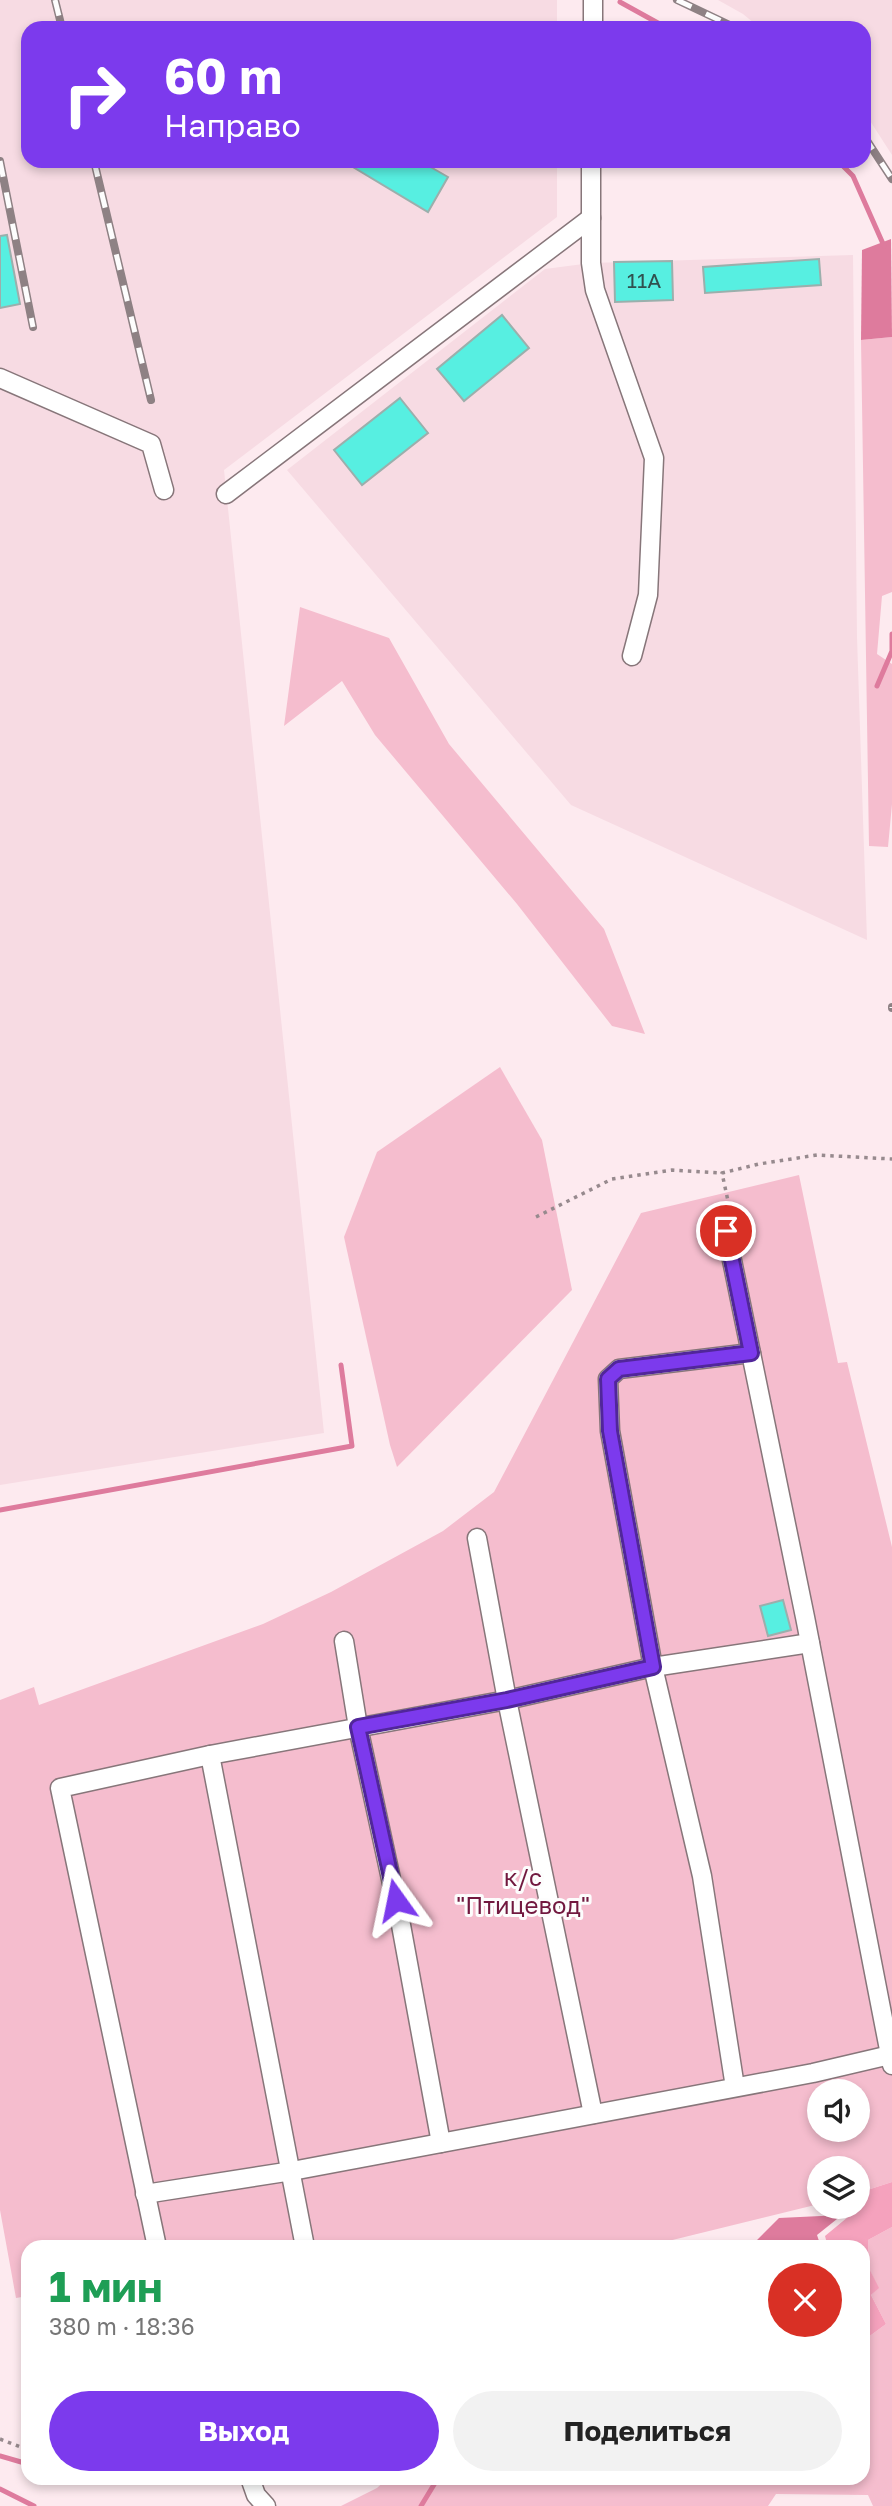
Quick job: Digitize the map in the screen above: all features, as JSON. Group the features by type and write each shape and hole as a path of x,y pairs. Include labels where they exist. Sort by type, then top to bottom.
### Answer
{"street":[{"path":"593,0 593,21"},
{"path":"592,168 591,263 595,290 654,458 648,595 632,656"},
{"path":"226,494 591,218"},
{"path":"0,378 151,444 164,490"},
{"path":"145,2194 292,2171 891,2060 726,1231"},
{"path":"735,2087 702,1876 653,1667 610,1431 608,1379 619,1369 751,1353"},
{"path":"477,1538 507,1700 593,2114"},
{"path":"344,1641 358,1727 401,1925 441,2143"},
{"path":"155,2240 60,1788 210,1755 507,1700 653,1667 810,1643"},
{"path":"210,1755 304,2240"},
{"path":"252,2485 256,2495 266,2506"}],"path":[{"path":"536,1217 612,1179 672,1170 722,1173 817,1155 892,1158"},
{"path":"722,1173 732,1212 726,1231"},
{"path":"0,2439 21,2447"}],"shaded area":[{"path":"0,0 557,0 557,21 21,21 21,168 557,168 557,217 224,470 324,1433 0,1485"},
{"path":"718,0 892,0 892,155 871,122 871,21 752,21"},
{"path":"891,239 892,337 861,340 862,250"},
{"path":"853,255 857,637 867,940 571,805 287,470 545,269 591,263"},
{"path":"892,2182 892,2227 868,2240 826,2240 825,2236 846,2219 870,2219 870,2189"},
{"path":"779,2218 837,2219 817,2235 819,2240 757,2240"},
{"path":"870,2270 879,2288 871,2295 886,2324 870,2336"}],"green space":[{"path":"892,337 892,592 882,596 877,654 892,664 892,804 888,847 869,846 861,340"},
{"path":"300,607 389,638 449,744 604,929 645,1034 612,1026 517,904 375,735 342,681 284,726"},
{"path":"500,1067 542,1140 572,1290 397,1467 344,1237 377,1152"},
{"name":"к/с \"Птицевод\"","path":"799,1175 838,1363 847,1362 892,1547 892,2182 870,2189 870,2156 807,2156 807,2207 672,2240 21,2240 21,2297 16,2298 0,2210 0,1700 34,1687 39,1705 263,1624 331,1592 443,1531 494,1492 641,1213"},
{"path":"892,2227 892,2506 873,2506 868,2495 776,2494 768,2506 341,2506 380,2485 870,2485 870,2336 886,2324 871,2295 878,2288 870,2270 868,2240"}],"building":[{"path":"355,168 432,168 448,177 428,212"},
{"path":"7,235 20,304 0,308 0,236"},
{"path":"819,259 821,285 705,293 703,267"},
{"path":"672,261 673,300 615,302 614,262"},
{"path":"502,315 529,348 464,401 437,369"},
{"path":"400,398 428,433 362,485 334,450"},
{"path":"783,1600 791,1630 768,1636 760,1606"}],"waterway":[{"path":"620,2 654,21"},
{"path":"845,168 853,176 884,246"},
{"path":"877,686 892,651 892,634"},
{"path":"0,1510 352,1446 341,1365"},
{"path":"0,2456 21,2462"},
{"path":"421,2506 434,2485"},
{"path":"0,2489 34,2506"}],"railway":[{"path":"55,0 60,21"},
{"path":"677,0 721,21"},
{"path":"871,147 892,179"},
{"path":"0,161 33,327"},
{"path":"96,168 151,400"}],"route":[{"path":"396,1900 358,1727 507,1700 653,1667 610,1431 608,1379 619,1369 751,1353 726,1231"}]}
